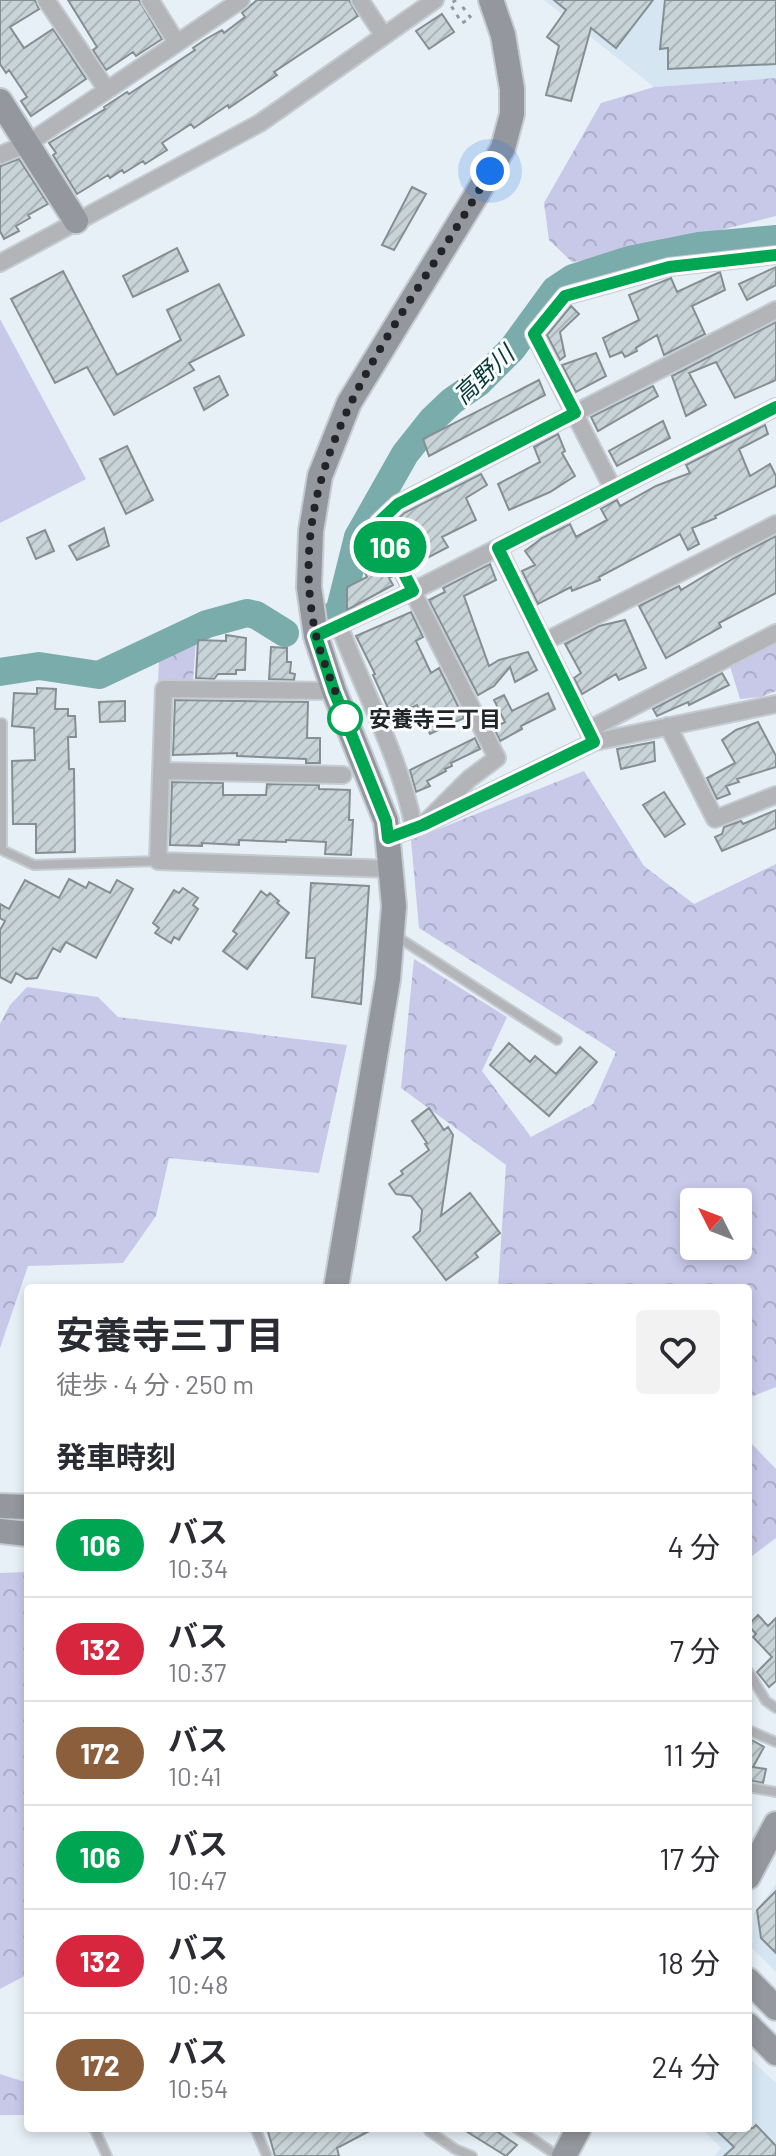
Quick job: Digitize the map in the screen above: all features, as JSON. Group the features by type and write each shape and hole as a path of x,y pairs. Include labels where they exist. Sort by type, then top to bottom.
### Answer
{"street":[{"path":"46,0 107,90"},
{"path":"150,0 177,43"},
{"path":"0,155 27,144 241,0"},
{"path":"360,0 384,36"},
{"path":"0,263 260,123 435,0"},
{"path":"337,1284 388,979 394,906 386,821 334,691 316,636 309,587 310,544 320,476 334,435 367,371 503,148 512,114 509,59 491,0"},
{"path":"0,101 76,221"},
{"path":"613,489 534,334 565,296 669,267 776,255"},
{"path":"418,827 469,779 497,758 378,523 398,504 776,310"},
{"path":"316,636 413,591 776,407"},
{"path":"544,642 776,524"},
{"path":"498,548 591,736"},
{"path":"339,625 386,737 418,827"},
{"path":"388,838 418,827 591,736 776,633"},
{"path":"334,691 164,689 158,861 392,869"},
{"path":"591,736 668,726 771,705 776,723"},
{"path":"668,726 715,819 776,795"},
{"path":"162,771 343,775"},
{"path":"0,1506 24,1507"},
{"path":"0,1531 24,1534"},
{"path":"754,1850 776,1824"},
{"path":"752,1984 776,2008"},
{"path":"752,2029 776,2053"},
{"path":"564,2156 577,2132"}],"lane":[{"path":"2,723 1,850 34,865 158,861"},
{"path":"392,933 557,1040"},
{"path":"752,1678 766,1701 776,1708"},
{"path":"752,1732 776,1742"},
{"path":"752,1788 776,1792"},
{"path":"96,2132 107,2156"},
{"path":"257,2132 267,2156"},
{"path":"430,2132 455,2149 472,2156"},
{"path":"522,2132 558,2156"}],"path":[{"path":"458,1 471,18 462,23 450,4 458,1"}],"shaded area":[{"path":"544,0 776,0 776,78 654,87"},
{"path":"776,1884 776,1972 752,1948 754,1913"},
{"path":"752,2061 776,2083 776,2156 714,2156 721,2148 705,2132 752,2132"}],"green space":[{"path":"776,78 776,216 627,254 572,262 549,240 544,203 601,103 654,87"},
{"path":"0,319 86,479 0,523"},
{"path":"776,639 776,691 761,697 740,699 729,663"},
{"path":"196,640 193,680 158,683 159,659"},
{"path":"584,771 644,866 694,904 776,864 776,1387 752,1396 752,1284 498,1284 506,1165 401,1088 414,959 507,1017 482,1071 531,1137 593,1104 616,1052 419,928 411,840"},
{"path":"27,987 98,997 118,1017 347,1045 319,1173 169,1158 156,1216 123,1263 28,1266 0,1348 0,1024 10,1005"},
{"path":"752,1444 776,1469 776,1538 752,1556"},
{"path":"24,1572 24,1976 0,1989 0,1573"},
{"path":"0,2074 24,2082 24,2115 0,2115"}],"building":[{"path":"0,0 35,0 39,9 10,27 24,48 53,29 86,79 31,116 21,101 27,97 9,70 6,73 0,64"},
{"path":"68,0 139,0 162,39 136,56 133,52 106,70 93,50 97,47"},
{"path":"257,0 349,0 358,16 274,72 277,75 229,108 228,105 194,128 191,124 162,143 167,150 145,164 143,161 110,178 108,175 77,194 49,143 127,92 129,94 195,50 193,48 206,39 222,30 224,33 245,17 242,13"},
{"path":"554,0 653,0 616,48 591,28 571,101 546,95 559,46 547,37 566,10"},
{"path":"665,0 776,0 776,64 668,69 668,48 660,49"},
{"path":"442,14 454,32 429,49 416,31"},
{"path":"19,159 48,204 28,215 30,218 16,226 19,231 4,239 0,231 0,166"},
{"path":"412,187 426,194 394,250 382,245"},
{"path":"177,248 188,271 133,297 123,276"},
{"path":"776,267 776,285 747,300 739,284"},
{"path":"63,271 117,375 181,340 167,310 219,284 244,335 189,363 194,370 114,415 87,367 55,383 11,299"},
{"path":"720,272 725,290 692,306 705,334 664,355 657,335 625,357 622,352 610,357 603,338 639,320 629,295 671,278 677,292"},
{"path":"571,306 579,314 560,332 565,356 560,360 547,335"},
{"path":"776,322 776,380 735,398 716,362 689,373 706,405 686,416 672,376"},
{"path":"596,353 606,376 576,392 562,365"},
{"path":"219,376 228,395 204,410 194,388"},
{"path":"539,380 545,395 429,456 423,439"},
{"path":"653,386 658,396 598,431 591,417"},
{"path":"663,421 670,438 617,466 609,451"},
{"path":"765,425 768,434 739,449 750,476 770,464 776,476 776,486 692,528 699,544 688,550 680,534 599,577 600,580 572,591 571,587 538,604 522,571 535,565 525,551 542,538 570,524 576,537 607,520 601,509 617,500 620,506 656,486 690,473 686,465"},
{"path":"558,434 565,451 562,453 575,476 550,492 509,510 498,484 540,462 534,447"},
{"path":"127,446 153,500 126,514 100,459"},
{"path":"481,474 487,485 466,498 476,520 442,537 448,547 412,566 392,525 404,513"},
{"path":"104,528 109,546 77,560 69,546"},
{"path":"45,530 54,551 36,559 27,538"},
{"path":"776,536 776,593 719,623 721,627 666,658 639,606 679,586 681,590"},
{"path":"381,554 393,576 389,578 393,585 347,610 347,587 367,577 361,564"},
{"path":"490,564 496,580 464,596 489,666 528,652 537,670 515,682 510,667 494,686 478,695 429,600 445,592 443,588"},
{"path":"411,612 423,637 416,641 431,673 439,668 464,718 430,734 417,705 392,717 356,636"},
{"path":"625,620 646,668 619,680 616,674 582,694 574,678 581,673 565,644 599,626"},
{"path":"226,635 246,638 245,670 236,670 236,674 218,674 214,679 196,678 198,640 226,641"},
{"path":"271,647 287,648 287,662 291,662 290,673 295,674 294,680 269,679"},
{"path":"722,673 729,685 689,705 688,702 657,716 653,709"},
{"path":"37,688 56,689 55,709 68,709 68,716 75,716 76,737 68,737 69,769 74,769 75,852 36,853 36,824 13,824 12,761 35,760 34,728 12,726 14,693 37,694"},
{"path":"548,693 555,709 521,726 522,729 500,741 494,728 505,722 494,700 504,695 512,711"},
{"path":"175,700 308,702 307,738 320,738 320,763 306,763 306,759 237,756 237,753 173,755"},
{"path":"125,701 125,721 100,722 99,702"},
{"path":"758,722 776,756 776,767 737,779 739,782 726,786 730,794 717,799 707,778 735,763 722,740 736,730"},
{"path":"475,738 480,749 451,763 452,766 446,771 427,781 430,786 416,792 410,770"},
{"path":"654,742 655,761 621,769 617,749"},
{"path":"172,782 223,783 223,795 266,795 267,784 319,785 319,789 350,790 349,820 353,820 351,855 325,854 326,842 239,840 239,845 170,845"},
{"path":"664,792 685,824 665,837 643,805"},
{"path":"776,810 776,828 722,851 715,837 722,834 724,827 741,821 743,824"},
{"path":"69,879 86,888 89,882 110,893 117,880 133,889 96,958 66,942 60,952 53,948 37,978 26,979 16,973 11,983 0,977 0,930 5,921 0,918 0,904 9,909 25,880 59,898"},
{"path":"311,883 369,886 361,1004 312,997 315,958 306,958"},
{"path":"183,888 198,898 193,905 198,909 179,940 174,937 171,943 155,933 159,928 153,923 174,890 179,893"},
{"path":"261,891 267,896 270,893 289,913 247,969 223,951 237,934 233,931"},
{"path":"509,1043 530,1062 535,1056 556,1074 580,1047 597,1062 549,1116 490,1065"},
{"path":"429,1108 444,1130 448,1127 453,1135 441,1216 470,1193 500,1233 475,1253 478,1257 446,1280 413,1237 420,1231 422,1210 411,1196 396,1194 389,1184 429,1150 412,1121"},
{"path":"758,1615 768,1626 776,1618 776,1681 769,1687 757,1672 772,1657 753,1637 756,1634 752,1630 752,1621"},
{"path":"752,1740 764,1747 753,1767 766,1769 763,1783 752,1781"},
{"path":"776,1891 776,1953 761,1938 757,1910"},
{"path":"756,2125 776,2146 776,2156 724,2156 734,2147 718,2132 752,2132"},
{"path":"268,2132 367,2132 337,2148 339,2156 275,2156"},
{"path":"467,2132 498,2132 517,2145 506,2156"}],"waterway":[{"name":"高野川","path":"332,616 339,613 358,537 405,454 432,420 478,383 512,349 555,290 573,278 629,260 699,246 776,239"},
{"name":"高野川","path":"0,672 39,666 99,675 207,624 247,613 256,615 285,633"}],"bus line":[{"name":"106","path":"776,255 669,267 565,296 534,334 575,413 398,504 378,523 413,591 316,636 334,691 386,821 388,838 423,825 594,742 498,548 776,407"}],"place":[{"name":"安養寺三丁目","path":"345,718"}],"route":[{"path":"345,718 316,636 310,603 308,557 320,476 349,403 490,171"}]}
